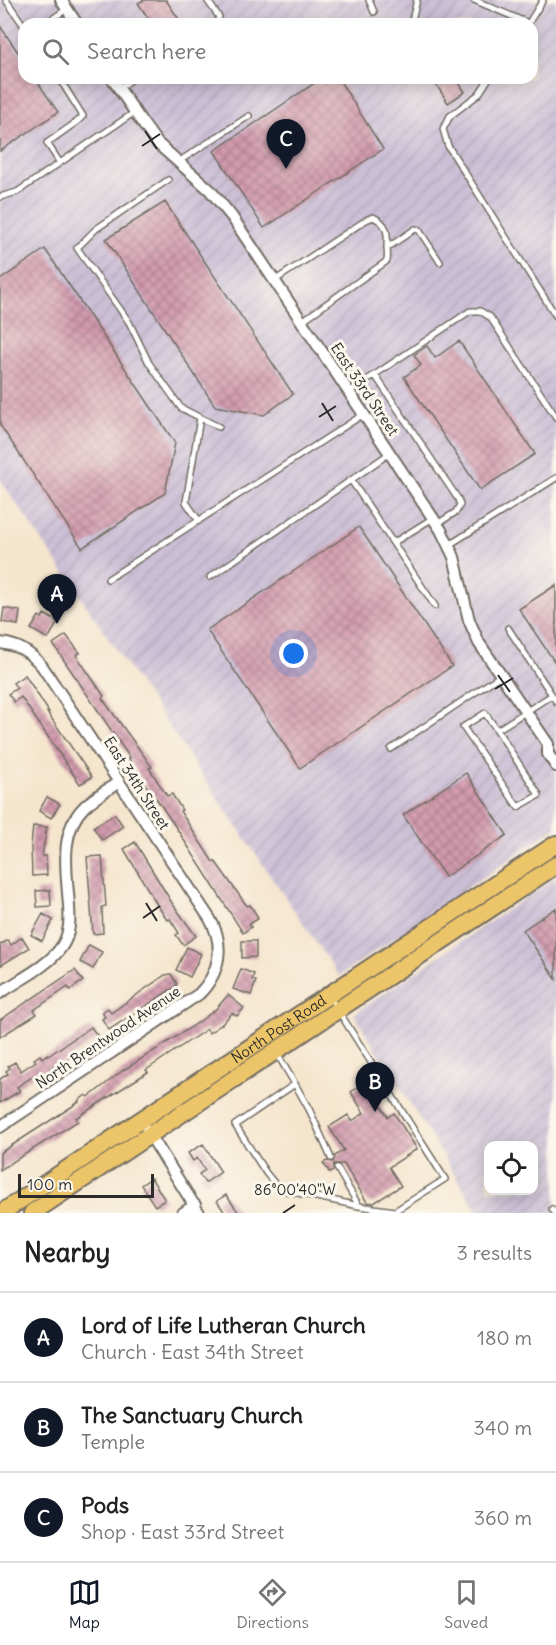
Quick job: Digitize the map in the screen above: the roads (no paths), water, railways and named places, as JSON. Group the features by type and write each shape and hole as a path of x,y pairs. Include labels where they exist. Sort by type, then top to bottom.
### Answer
{"main road":[{"name":"North Post Road","path":"1,1213 276,1051 334,1003 556,844"},
{"name":"North Post Road","path":"32,1213 145,1128 334,1003 556,865"}],"street":[{"path":"64,4 73,18"},
{"name":"East 33rd Street","path":"117,84 158,142 222,203 435,521 449,545 459,575 469,620 479,643 526,712 552,745 548,754 556,766"},
{"name":"East 34th Street","path":"2,643 28,651 42,666 212,923 218,939 218,961"},
{"path":"0,993 49,959 64,942 70,921 66,849 70,829 86,805 119,782"},
{"name":"North Brentwood Avenue","path":"0,1127 200,994 213,977 218,961"},
{"path":"145,1128 197,1209 183,1213"}],"lane":[{"path":"6,0 18,18"},
{"path":"207,0 219,18"},
{"path":"369,0 374,12"},
{"path":"412,18 417,0"},
{"path":"474,0 515,18"},
{"path":"493,8 494,0"},
{"path":"532,18 543,0"},
{"path":"50,18 64,4"},
{"path":"60,163 47,143 83,116 63,84"},
{"path":"485,84 478,94 450,116 442,129 448,146 556,316"},
{"path":"0,197 17,192 135,112"},
{"path":"178,162 249,116"},
{"path":"168,180 96,229 77,248 129,322 149,363 181,408 219,427"},
{"path":"274,281 373,217 380,220 389,234 387,261 302,321"},
{"path":"387,248 415,229 419,230 440,262"},
{"path":"349,392 470,312 480,311 490,316 556,417"},
{"path":"375,375 460,505 456,512 393,543"},
{"path":"108,579 364,414"},
{"path":"199,521 186,502 200,418"},
{"path":"210,577 390,453"},
{"path":"449,545 556,478"},
{"path":"351,480 435,606"},
{"path":"497,730 554,698 508,628"},
{"path":"391,749 501,675"},
{"path":"485,713 497,730 539,795 518,807 463,727 485,713"},
{"path":"295,1084 235,1125 279,1189 395,1211 445,1179 334,1003"},
{"path":"276,1051 310,1111 331,1158"},
{"path":"337,1168 359,1206"}],"place":[{"name":"Pods","path":"286,169"},
{"name":"Lord of Life Lutheran Church","path":"57,624"},
{"name":"The Sanctuary Church","path":"375,1112"}]}
